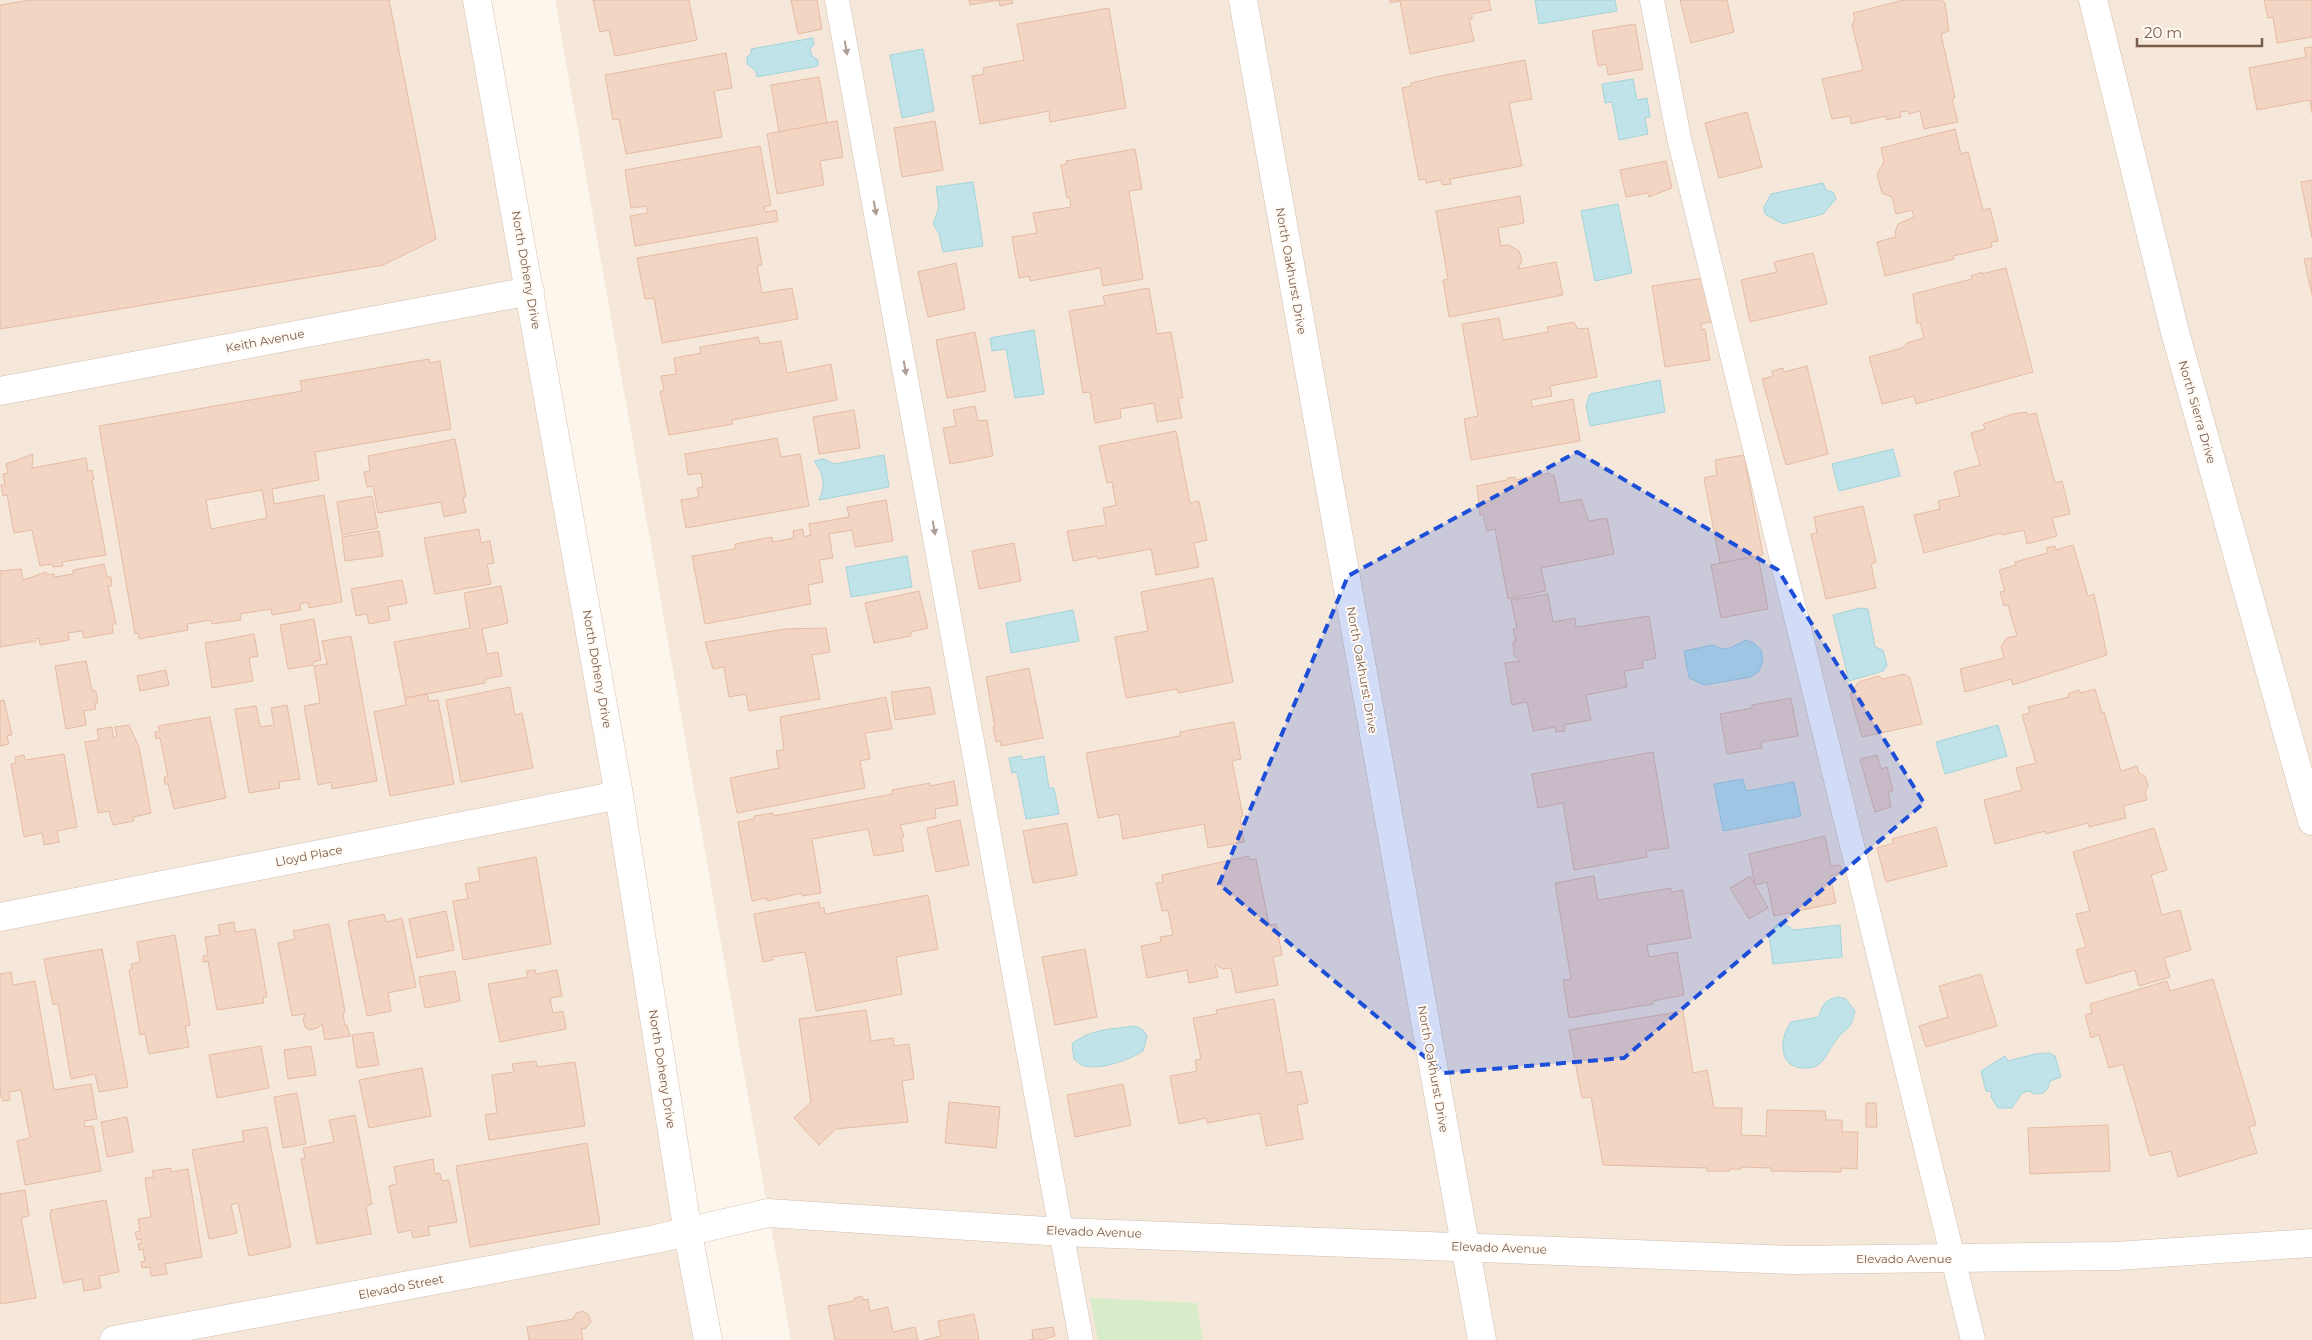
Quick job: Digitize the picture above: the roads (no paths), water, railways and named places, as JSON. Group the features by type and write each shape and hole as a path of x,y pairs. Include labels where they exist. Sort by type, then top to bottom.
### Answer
{"street":[{"name":"North Doheny Drive","path":"477,0 619,795 688,1233 708,1340"},
{"name":"North Oakhurst Drive","path":"1243,0 1482,1340"},
{"name":"North Sierra Drive","path":"2092,0 2175,332 2312,821"},
{"name":"Keith Avenue","path":"0,391 530,291"},
{"name":"Lloyd Place","path":"0,917 619,795"},
{"name":"Elevado Avenue","path":"688,1233 768,1213 1062,1232 1792,1260 2116,1256 2312,1243"},
{"name":"Elevado Street","path":"114,1340 688,1233"}],"lane":[{"path":"837,0 1081,1340"},
{"path":"1652,0 1679,138 1973,1340"}],"water":[{"path":"1535,0 1615,0 1617,11 1539,24"},
{"path":"813,38 814,45 810,49 812,56 818,60 818,66 757,77 756,71 747,64 747,57 751,54 751,49"},
{"path":"923,49 934,111 902,118 890,55"},
{"path":"1633,79 1637,100 1647,98 1650,117 1645,118 1648,134 1619,140 1612,102 1605,103 1602,84"},
{"path":"973,182 983,246 943,252 939,233 933,224 939,207 936,187"},
{"path":"1823,183 1826,190 1833,192 1836,199 1823,214 1783,224 1765,214 1764,207 1771,194"},
{"path":"1618,204 1632,273 1595,281 1581,211"},
{"path":"1034,330 1044,394 1015,398 1006,349 992,351 990,338"},
{"path":"1660,380 1665,412 1590,426 1586,405 1590,394"},
{"path":"1893,449 1900,476 1839,491 1832,464"},
{"path":"884,455 889,487 819,500 823,490 823,480 814,461 824,459 834,464"},
{"path":"907,556 912,587 851,597 846,567"},
{"path":"1860,608 1868,609 1875,647 1883,650 1887,665 1883,671 1849,681 1833,615"},
{"path":"1073,610 1079,641 1011,653 1006,623"},
{"path":"1746,640 1754,643 1761,650 1763,661 1759,671 1751,677 1704,685 1689,678 1684,651 1713,645 1722,649 1730,648"},
{"path":"1998,725 2007,756 1945,774 1936,742"},
{"path":"1021,756 1023,760 1044,756 1049,788 1054,788 1059,814 1026,819 1017,772 1012,773 1009,758"},
{"path":"1743,779 1746,791 1794,782 1801,816 1723,831 1714,784"},
{"path":"1780,921 1794,930 1840,925 1842,957 1773,964 1769,935"},
{"path":"1838,997 1846,999 1855,1011 1850,1025 1837,1039 1822,1062 1812,1067 1804,1068 1795,1067 1789,1063 1785,1058 1783,1044 1784,1036 1791,1022 1819,1017 1821,1009 1825,1004"},
{"path":"1135,1026 1143,1030 1147,1036 1143,1051 1123,1061 1098,1067 1084,1066 1074,1059 1072,1044 1086,1035 1102,1030"},
{"path":"2049,1053 2055,1056 2061,1077 2050,1081 2048,1088 2043,1093 2035,1094 2029,1091 2022,1093 2012,1108 1998,1108 1991,1097 1992,1092 1986,1091 1981,1071 2005,1056 2008,1061 2035,1054"}]}
